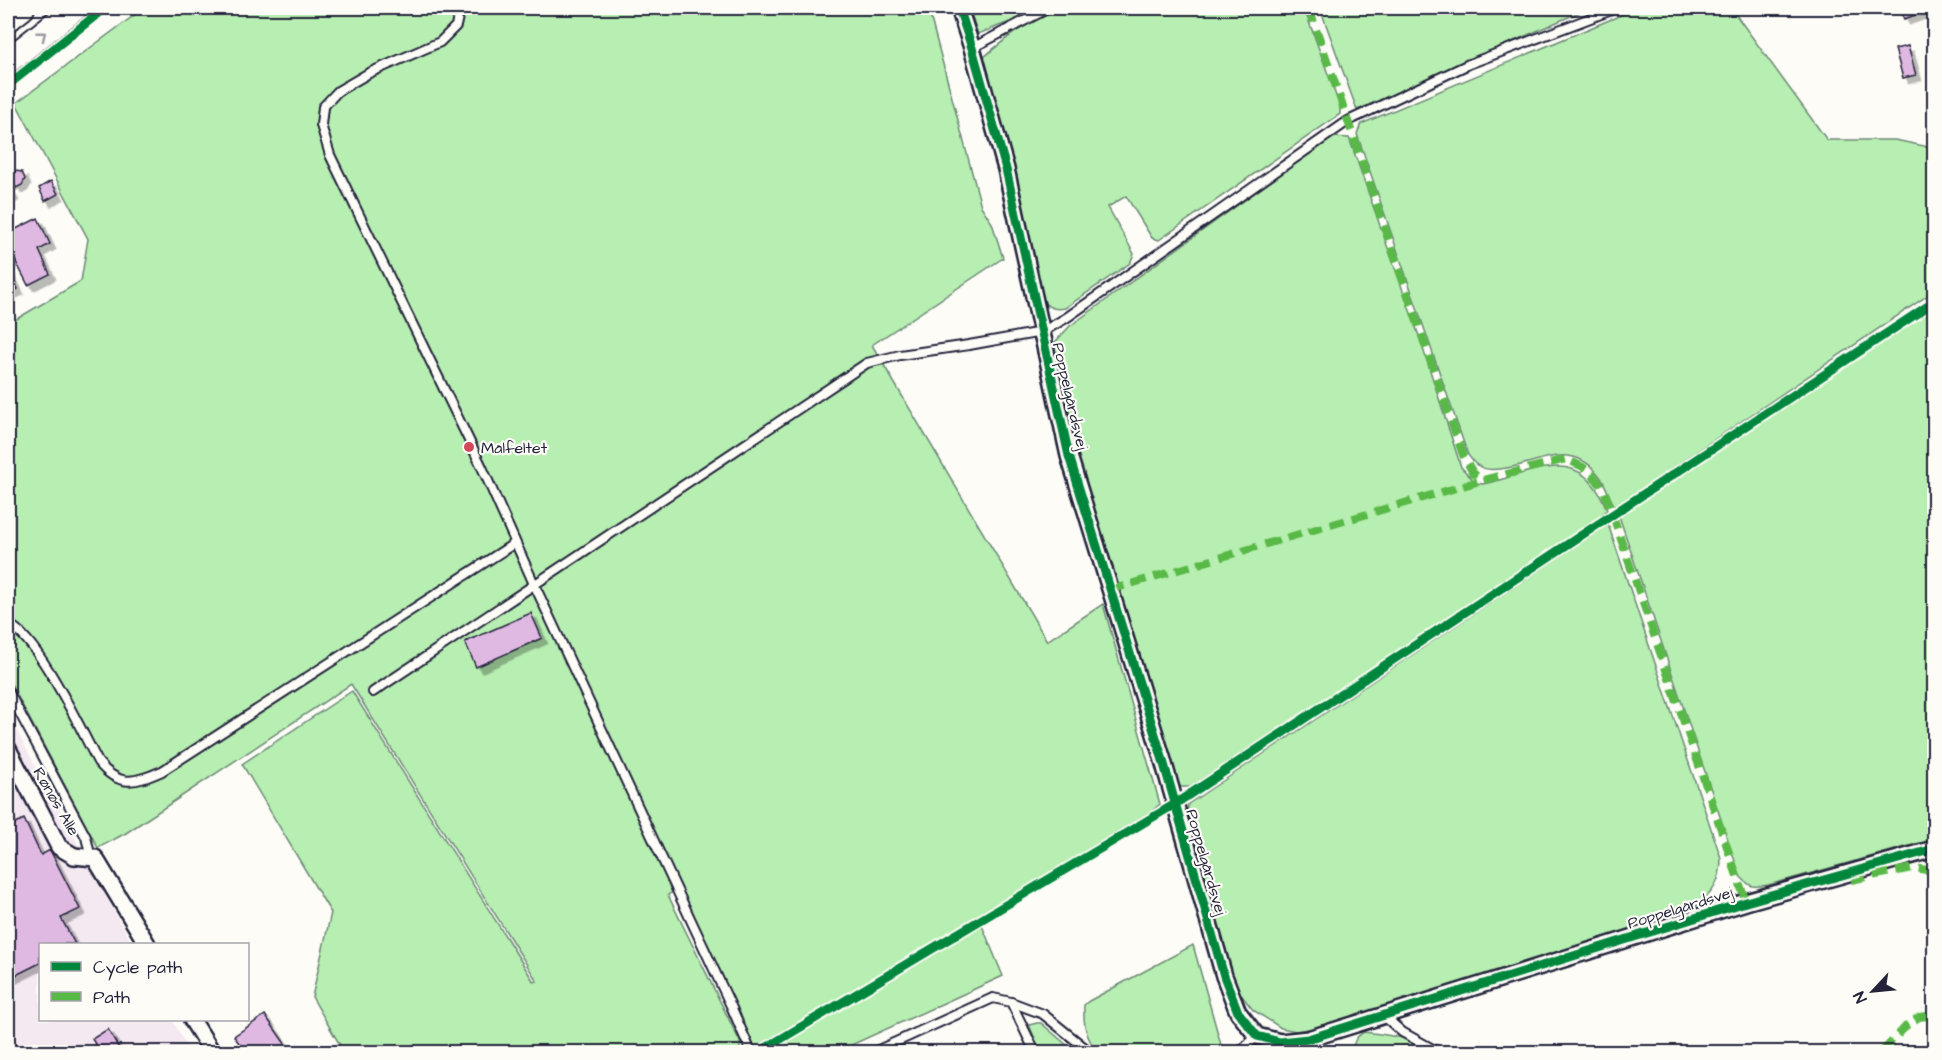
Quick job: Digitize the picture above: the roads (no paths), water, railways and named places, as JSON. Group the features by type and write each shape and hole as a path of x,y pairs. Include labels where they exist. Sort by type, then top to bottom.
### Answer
{"main road":[{"path":"8,19 22,8"},
{"path":"8,61 75,8"}],"street":[{"name":"Poppelgårdsvej","path":"959,8 1006,169 1069,456 1158,746 1224,976 1238,1012 1257,1036 1280,1047 1746,902 1935,849"},
{"name":"Rønøs Alle","path":"8,749 59,847 74,856 91,858"},
{"path":"91,858 95,858 146,943"},
{"path":"193,1021 212,1053"}],"lane":[{"path":"460,8 456,26 440,42 369,73 338,91 323,107 321,125 330,155 480,465 751,1053"},
{"path":"972,48 1049,8"},
{"path":"373,692 867,363 900,355 1042,332 1066,318 1348,121 1469,64 1617,8"},
{"path":"8,624 19,631 37,653 106,772 128,782 140,781 162,771 515,543"},
{"path":"8,692 86,837 91,858"},
{"path":"874,1053 993,998 1043,1014 1090,1053"},
{"path":"1011,1002 1035,1053"},
{"path":"1383,1015 1402,1032 1438,1053"},
{"path":"1240,1053 1257,1036"}],"place":[{"name":"Målfeltet","path":"469,447"}]}
